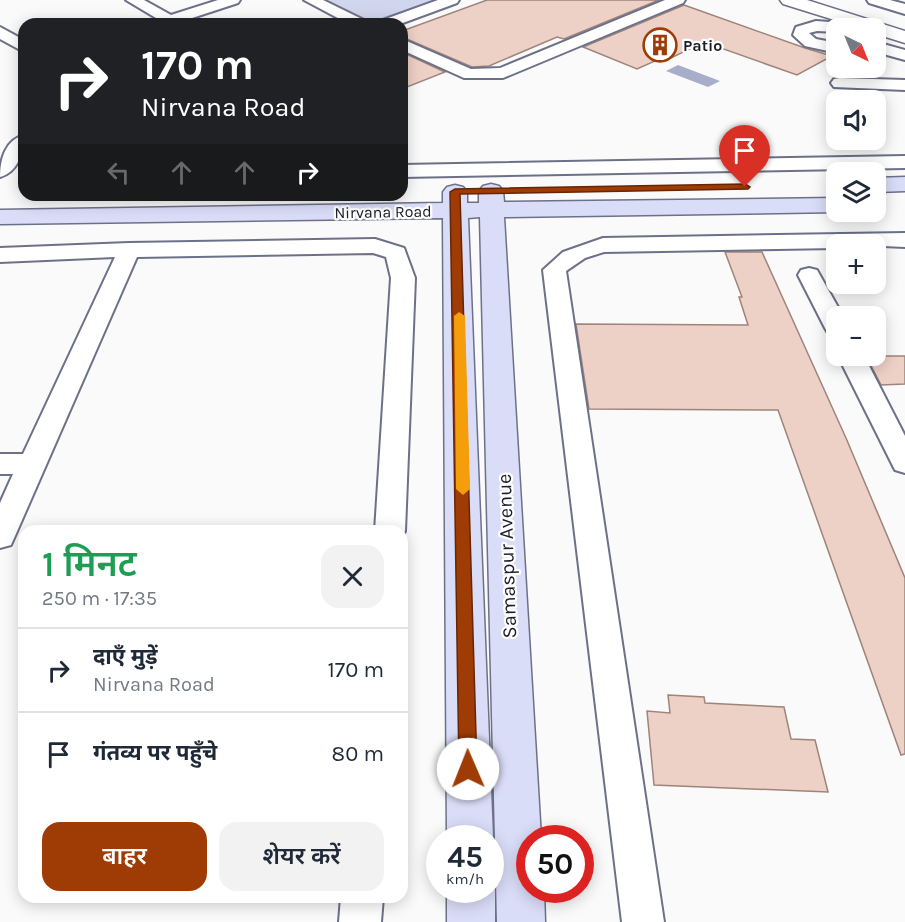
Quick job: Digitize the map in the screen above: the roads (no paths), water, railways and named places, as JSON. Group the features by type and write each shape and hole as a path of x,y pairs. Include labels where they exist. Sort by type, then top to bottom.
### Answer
{"main road":[{"path":"886,185 905,184"},
{"name":"Nirvana Road","path":"0,217 493,200 826,185"},
{"name":"Nirvana Road","path":"408,193 456,201"},
{"path":"0,200 18,200"},
{"name":"Nirvana Road","path":"493,200 826,205"},
{"name":"Samaspur Avenue","path":"493,200 522,922"},
{"path":"456,201 470,825"},
{"path":"886,205 905,204"},
{"path":"471,903 471,922"}],"street":[{"path":"133,0 167,18"},
{"path":"185,18 233,0"},
{"path":"311,0 348,18"},
{"path":"402,18 452,0"},
{"path":"408,47 461,71 488,75 503,73 678,0"},
{"path":"789,0 833,18"},
{"path":"822,0 905,26"},
{"path":"874,0 905,9"},
{"path":"826,26 808,27 802,30 801,34 812,43 826,46"},
{"path":"0,32 18,43"},
{"path":"886,33 905,37"},
{"path":"886,50 905,55"},
{"path":"840,83 905,85"},
{"path":"5,176 18,152"},
{"path":"408,171 905,162"},
{"path":"643,922 554,270 565,259 583,250 603,245 905,240"},
{"path":"0,255 129,250 375,246 396,253 403,278 390,525"},
{"path":"1,530 129,250"},
{"path":"809,275 826,307"},
{"path":"858,366 893,413 905,463"},
{"path":"0,464 32,464"},
{"path":"360,922 362,903"}],"place":[{"name":"Patio","path":"660,45"}]}
